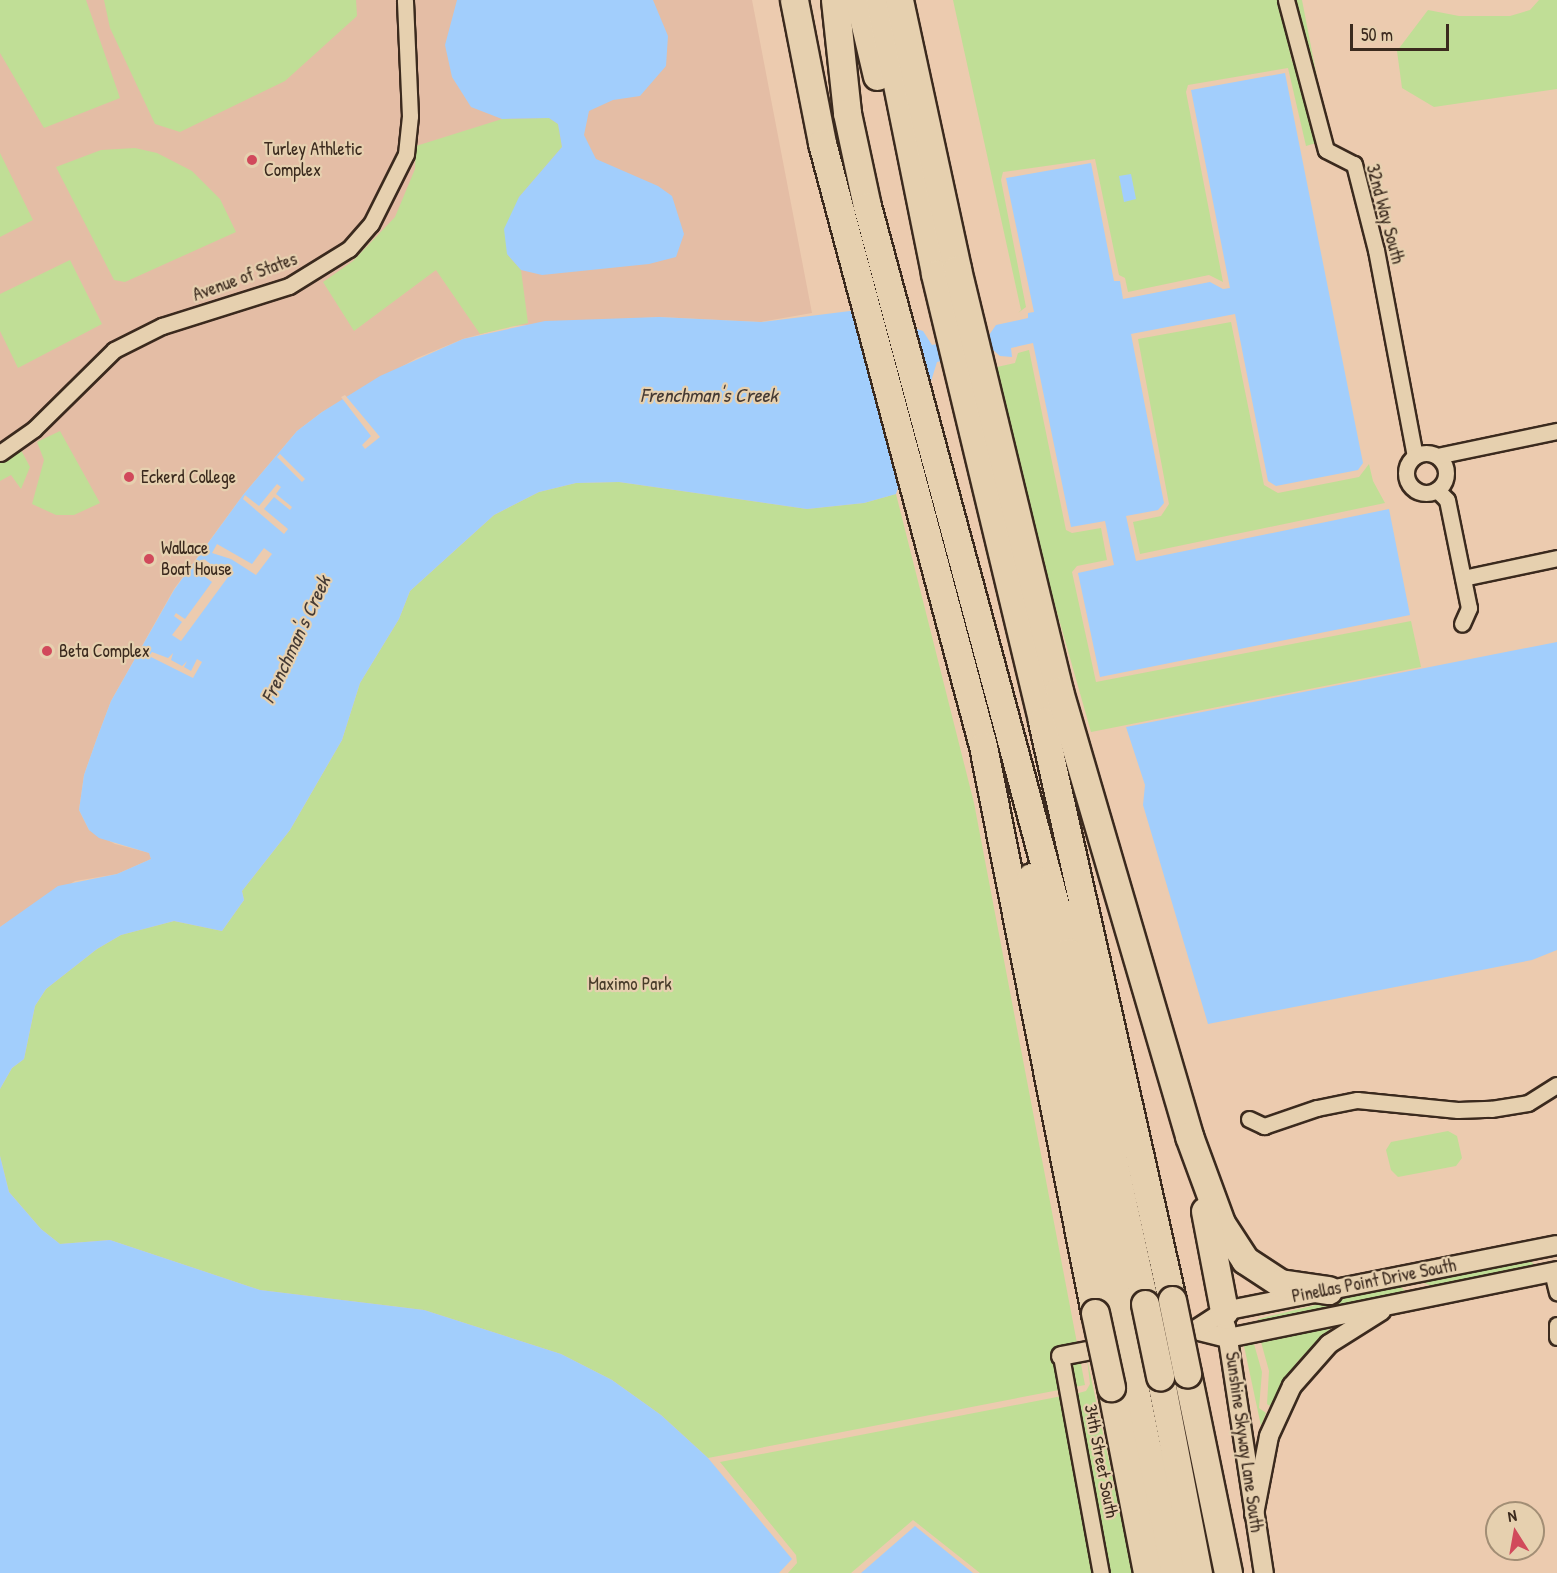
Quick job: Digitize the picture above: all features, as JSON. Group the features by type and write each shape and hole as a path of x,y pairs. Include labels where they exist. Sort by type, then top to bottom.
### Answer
{"highway":[{"path":"794,0 807,80 871,277 932,501 1022,781 1068,952 1145,1304 1198,1573"},
{"path":"835,0 847,113 871,277"},
{"path":"859,0 908,200 929,246 946,271"},
{"path":"880,0 929,246"},
{"path":"899,0 946,271 1041,721 1172,1300 1228,1573"},
{"path":"975,400 1189,1136 1221,1222 1245,1260 1280,1283 1328,1290"},
{"path":"932,501 984,746 1147,1573"},
{"path":"1022,781 1020,825 1172,1573"},
{"path":"1189,1136 1224,1311"}],"street":[{"name":"Avenue of States","path":"0,453 34,429 114,350 162,326 289,286 348,249 371,224 406,154 410,116 405,0"},
{"name":"32nd Way South","path":"1286,0 1297,54 1326,150 1354,164 1376,250 1415,456 1406,469 1409,484 1422,493 1437,490"},
{"path":"1415,456 1437,456 1557,431"},
{"path":"1437,456 1446,469 1446,477 1437,490 1447,500 1469,608 1462,624"},
{"path":"1463,578 1557,558"},
{"path":"1249,1119 1264,1126 1317,1108 1357,1100 1458,1110 1491,1109 1528,1103 1557,1085"},
{"path":"1552,1246 1557,1292"},
{"name":"Pinellas Point Drive South","path":"1061,1356 1195,1330 1224,1311 1552,1246"},
{"name":"Pinellas Point Drive South","path":"1195,1330 1228,1338 1555,1272"},
{"path":"1405,1275 1415,1287 1429,1296"},
{"path":"1254,1514 1269,1436 1299,1377 1336,1339 1404,1301"},
{"name":"Sunshine Skyway Lane South","path":"1224,1311 1264,1573"},
{"path":"1557,1325 1557,1337"},
{"name":"34th Street South","path":"1061,1356 1101,1573"}],"shaded area":[{"name":"Eckerd College","path":"0,0 752,0 812,313 761,322 659,317 510,326 463,339 417,358 322,412 297,431 243,495 174,589 111,701 84,775 79,810 89,830 115,844 150,853 151,859 117,874 75,881 0,927"}],"green space":[{"path":"0,0 86,0 120,98 44,128 0,53"},
{"path":"104,0 356,0 357,16 285,81 180,132 155,124 110,28"},
{"path":"953,0 1279,0 1292,62 1305,59 1293,0 1302,0 1329,139 1306,146 1288,68 1188,85 1186,92 1223,282 1209,275 1128,292 1125,278 1119,275 1095,159 1003,172 1001,180 1026,307 1018,313 1021,310"},
{"path":"1539,0 1557,0 1557,89 1434,107 1402,88 1397,51 1428,10 1459,16 1510,16 1530,10"},
{"path":"549,118 558,124 562,147 519,197 507,254 521,270 528,323 480,334 436,270 354,331 323,282 353,261 395,217 415,169 416,146 502,119"},
{"path":"135,148 157,153 192,171 220,199 236,232 125,282 114,280 56,167 101,150"},
{"path":"0,153 33,220 0,237"},
{"path":"70,260 102,324 18,368 0,331 0,294"},
{"path":"1231,322 1264,485 1278,493 1359,477 1369,464 1373,481 1385,503 1140,554 1133,522 1161,516 1169,504 1138,339"},
{"path":"1029,350 1066,530 1072,533 1101,528 1107,560 1077,566 1072,572 1096,682 1411,621 1421,667 1091,732 988,369 1015,363 1018,353"},
{"path":"60,431 100,503 74,515 56,515 32,504 44,460 37,442"},
{"path":"21,450 30,467 21,489 11,475 0,481 0,462"},
{"name":"Maximo Park","path":"619,482 807,509 864,503 896,494 974,803 1085,1385 708,1458 661,1415 612,1380 561,1354 424,1310 260,1290 110,1240 60,1244 41,1229 9,1192 0,1156 0,1089 12,1068 24,1059 35,1006 46,989 97,949 121,935 174,921 222,931 244,900 242,891 290,830 342,740 360,683 399,619 410,591 494,515 539,492 576,483"},
{"path":"1448,1131 1457,1136 1462,1158 1456,1166 1398,1177 1391,1170 1386,1150 1391,1142"},
{"path":"1528,1260 1534,1264 1524,1270 1435,1287 1419,1281"},
{"path":"1399,1285 1407,1293 1259,1323 1258,1319"},
{"path":"1332,1327 1297,1362 1270,1406 1267,1404 1269,1371 1261,1342"},
{"path":"1254,1344 1262,1372 1259,1408 1266,1413 1261,1426 1244,1346"},
{"path":"1087,1359 1133,1573 1108,1573 1075,1394 1086,1391 1090,1384"},
{"path":"1062,1396 1094,1573 980,1573 913,1520 851,1573 788,1573 797,1563 796,1555 720,1462"}],"water":[{"path":"457,0 653,0 668,36 666,66 640,96 613,100 589,111 584,135 596,159 658,186 672,196 684,234 676,257 649,264 542,275 521,270 507,254 504,229 519,197 562,147 558,124 549,118 502,119 471,107 452,77 445,45"},
{"name":"Frenchman's Creek","path":"1285,73 1363,463 1358,470 1276,486 1268,481 1235,314 1131,334 1164,503 1158,510 1126,516 1136,561 1389,509 1410,615 1100,677 1078,573 1114,565 1105,521 1071,527 1033,343 1011,348 1012,357 1000,356 992,349 937,362 896,494 864,503 807,509 619,482 576,483 539,492 494,515 410,591 399,619 360,683 342,740 290,830 242,891 244,900 222,931 174,921 121,935 97,949 46,989 35,1006 24,1059 12,1068 0,1089 0,927 58,886 117,874 151,859 149,853 99,838 89,830 79,810 84,775 111,701 174,590 243,495 297,431 322,412 380,376 463,339 545,321 659,317 761,322 858,310 923,331 932,345 989,335 996,325 1028,318 1028,313 1034,312 1006,178 1091,163 1114,281 1120,281 1123,299 1210,282 1223,289 1230,288 1191,90"},
{"path":"1131,174 1136,199 1124,202 1119,176"},
{"path":"1557,642 1557,950 1532,960 1208,1024 1143,805 1145,785 1126,727"},
{"path":"0,1156 9,1192 41,1229 60,1244 110,1240 260,1290 424,1310 561,1354 612,1380 661,1415 708,1458 792,1559 779,1573 0,1573"},
{"path":"915,1526 973,1573 861,1573"}],"pier":[{"path":"345,395 380,437 365,449 362,445 371,436 341,397"},
{"path":"280,454 305,479 302,482 277,457"},
{"path":"277,484 281,487 276,494 292,507 290,510 274,497 264,509 288,529 284,534 243,499 245,495 259,506"},
{"path":"217,544 252,564 264,548 272,554 256,575 231,559 212,553"},
{"path":"204,559 228,577 181,641 172,635 182,622 174,616 176,613 185,619 212,582 196,570"},
{"path":"152,652 168,658 173,653 171,660 182,666 187,661 184,667 191,671 197,659 202,662 193,678 149,656"}],"place":[{"name":"Turley Athletic Complex","path":"252,160"},
{"name":"Eckerd College","path":"129,477"},
{"name":"Wallace Boat House","path":"149,559"},
{"name":"Beta Complex","path":"47,651"}]}
